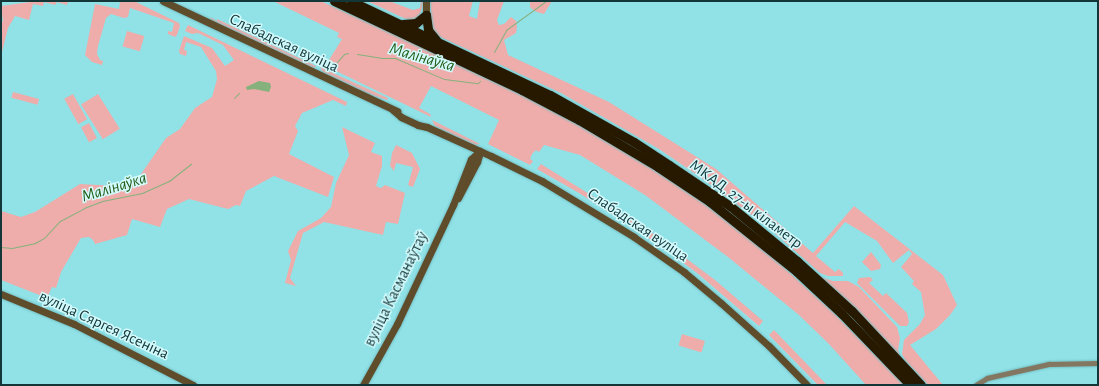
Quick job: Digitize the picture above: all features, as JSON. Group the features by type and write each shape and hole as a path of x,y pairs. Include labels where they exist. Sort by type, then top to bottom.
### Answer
{"highway":[{"path":"334,1 523,87"},
{"path":"352,1 438,42 523,87"},
{"path":"398,22 412,24 426,15 428,30 438,42"},
{"name":"МКАД, 27-ы кіламетр","path":"523,87 626,146 710,202 796,271 842,314 910,385"},
{"name":"МКАД, 27-ы кіламетр","path":"523,87 586,115 634,142 730,206 797,261 852,311 921,385"}],"main road":[{"name":"Слабадская вуліца","path":"163,1 393,110 401,117 418,125 427,127 530,175 576,200 634,237 684,272 748,327 807,385"},
{"path":"426,1 426,15"},
{"name":"вуліца Касманаўтаў","path":"363,385 397,324 453,205 478,162 480,151"},
{"name":"вуліца Сяргея Ясеніна","path":"1,294 74,324 193,385"}],"street":[{"path":"976,385 987,378 1049,364 1098,363"}],"shaded area":[{"path":"37,1 68,1 67,5 57,2 55,5 44,2 43,6 33,4 29,20 15,16 8,28 1,56 1,22 3,21 1,6"},
{"path":"116,1 134,1 179,23 180,26 177,35 175,37 168,34 168,31 172,32 174,23 130,8 128,17 124,18 111,14 106,18 98,46 97,54 100,60 103,61 102,65 92,62 85,55 95,4 119,9 120,2"},
{"path":"273,1 321,1 428,49 508,88 556,112 634,156 701,201 769,254 835,314 904,385 866,385 829,344 799,315 728,257 645,195 580,155 544,145 539,152 536,150 532,154 530,159 533,161 530,165 488,144 499,120 431,86 419,108 430,114 431,117 336,71 329,60 342,39 337,37 339,33"},
{"path":"367,1 389,1 413,10 420,8 421,1 424,1 420,14 415,19 408,20"},
{"path":"430,1 473,1 469,16 477,19 480,1 504,1 497,20 499,25 504,24 511,17 516,21 517,27 516,33 504,40 508,55 609,102 716,169 813,253 854,206 943,275 957,305 950,315 936,329 910,345 943,385 928,385 905,360 902,354 904,340 920,324 925,315 921,292 912,284 914,281 901,267 912,254 909,250 893,263 877,241 845,222 816,256 835,272 839,269 843,273 843,276 828,276 820,273 769,228 659,149 561,93 436,35 432,32 429,21 431,11"},
{"path":"530,1 552,1 544,14 534,11 530,7"},
{"path":"210,17 316,66 314,69 212,21"},
{"path":"188,25 347,102 346,106 333,100 302,113 295,126 298,131 289,154 334,177 328,197 274,176 246,191 240,206 236,205 228,209 189,199 167,209 160,227 132,219 127,235 95,244 89,237 81,238 61,272 56,288 52,287 47,298 1,280 1,211 21,217 35,212 80,184 116,186 139,177 166,138 180,129 195,108 212,97 217,79 216,71 201,47 186,42 184,50 187,51 186,56 180,54 179,51 184,36 212,48 225,66 234,60 223,45 198,33 192,34 185,31"},
{"path":"127,31 144,36 140,51 123,46"},
{"path":"320,67 388,98 387,100 372,95 323,72"},
{"path":"259,81 270,83 271,87 269,92 254,89 247,90 246,87"},
{"path":"13,92 39,99 38,105 11,98"},
{"path":"73,94 87,119 78,124 64,99"},
{"path":"98,94 120,129 103,139 81,105"},
{"path":"432,120 480,144 475,145 435,126"},
{"path":"89,123 97,138 89,142 81,127"},
{"path":"342,127 375,143 371,152 382,156 382,166 376,186 381,188 385,185 405,193 398,224 386,222 383,235 324,222 303,233 290,278 296,286 285,283 291,260 288,251 298,231 321,218 331,207 336,183 349,155"},
{"path":"396,145 412,153 420,169 413,187 408,185 413,167 396,163 394,171 390,166 392,153"},
{"path":"541,164 655,235 715,280 763,321 759,326 697,273 659,245 579,193 537,169"},
{"path":"871,252 881,265 880,269 871,271 862,262"},
{"path":"821,277 833,281 848,281 859,287 897,327 900,338 898,350 901,358 858,312"},
{"path":"870,277 873,280 869,283 883,296 886,293 907,313 909,322 907,326 900,326 857,283 859,278"},
{"path":"774,330 827,385 818,385 769,335"},
{"path":"682,334 705,341 701,352 678,345"}],"waterway":[{"name":"Малінаўка","path":"494,52 506,30 546,1"},
{"name":"Малінаўка","path":"336,63 344,54 348,53"},
{"name":"Малінаўка","path":"357,54 381,58 395,58 444,79 478,83 480,81"},
{"name":"Малінаўка","path":"234,98 239,93"},
{"name":"Малінаўка","path":"1,247 12,248 35,243 44,238 60,221 84,208 102,201 142,193 169,181 191,164"}]}
